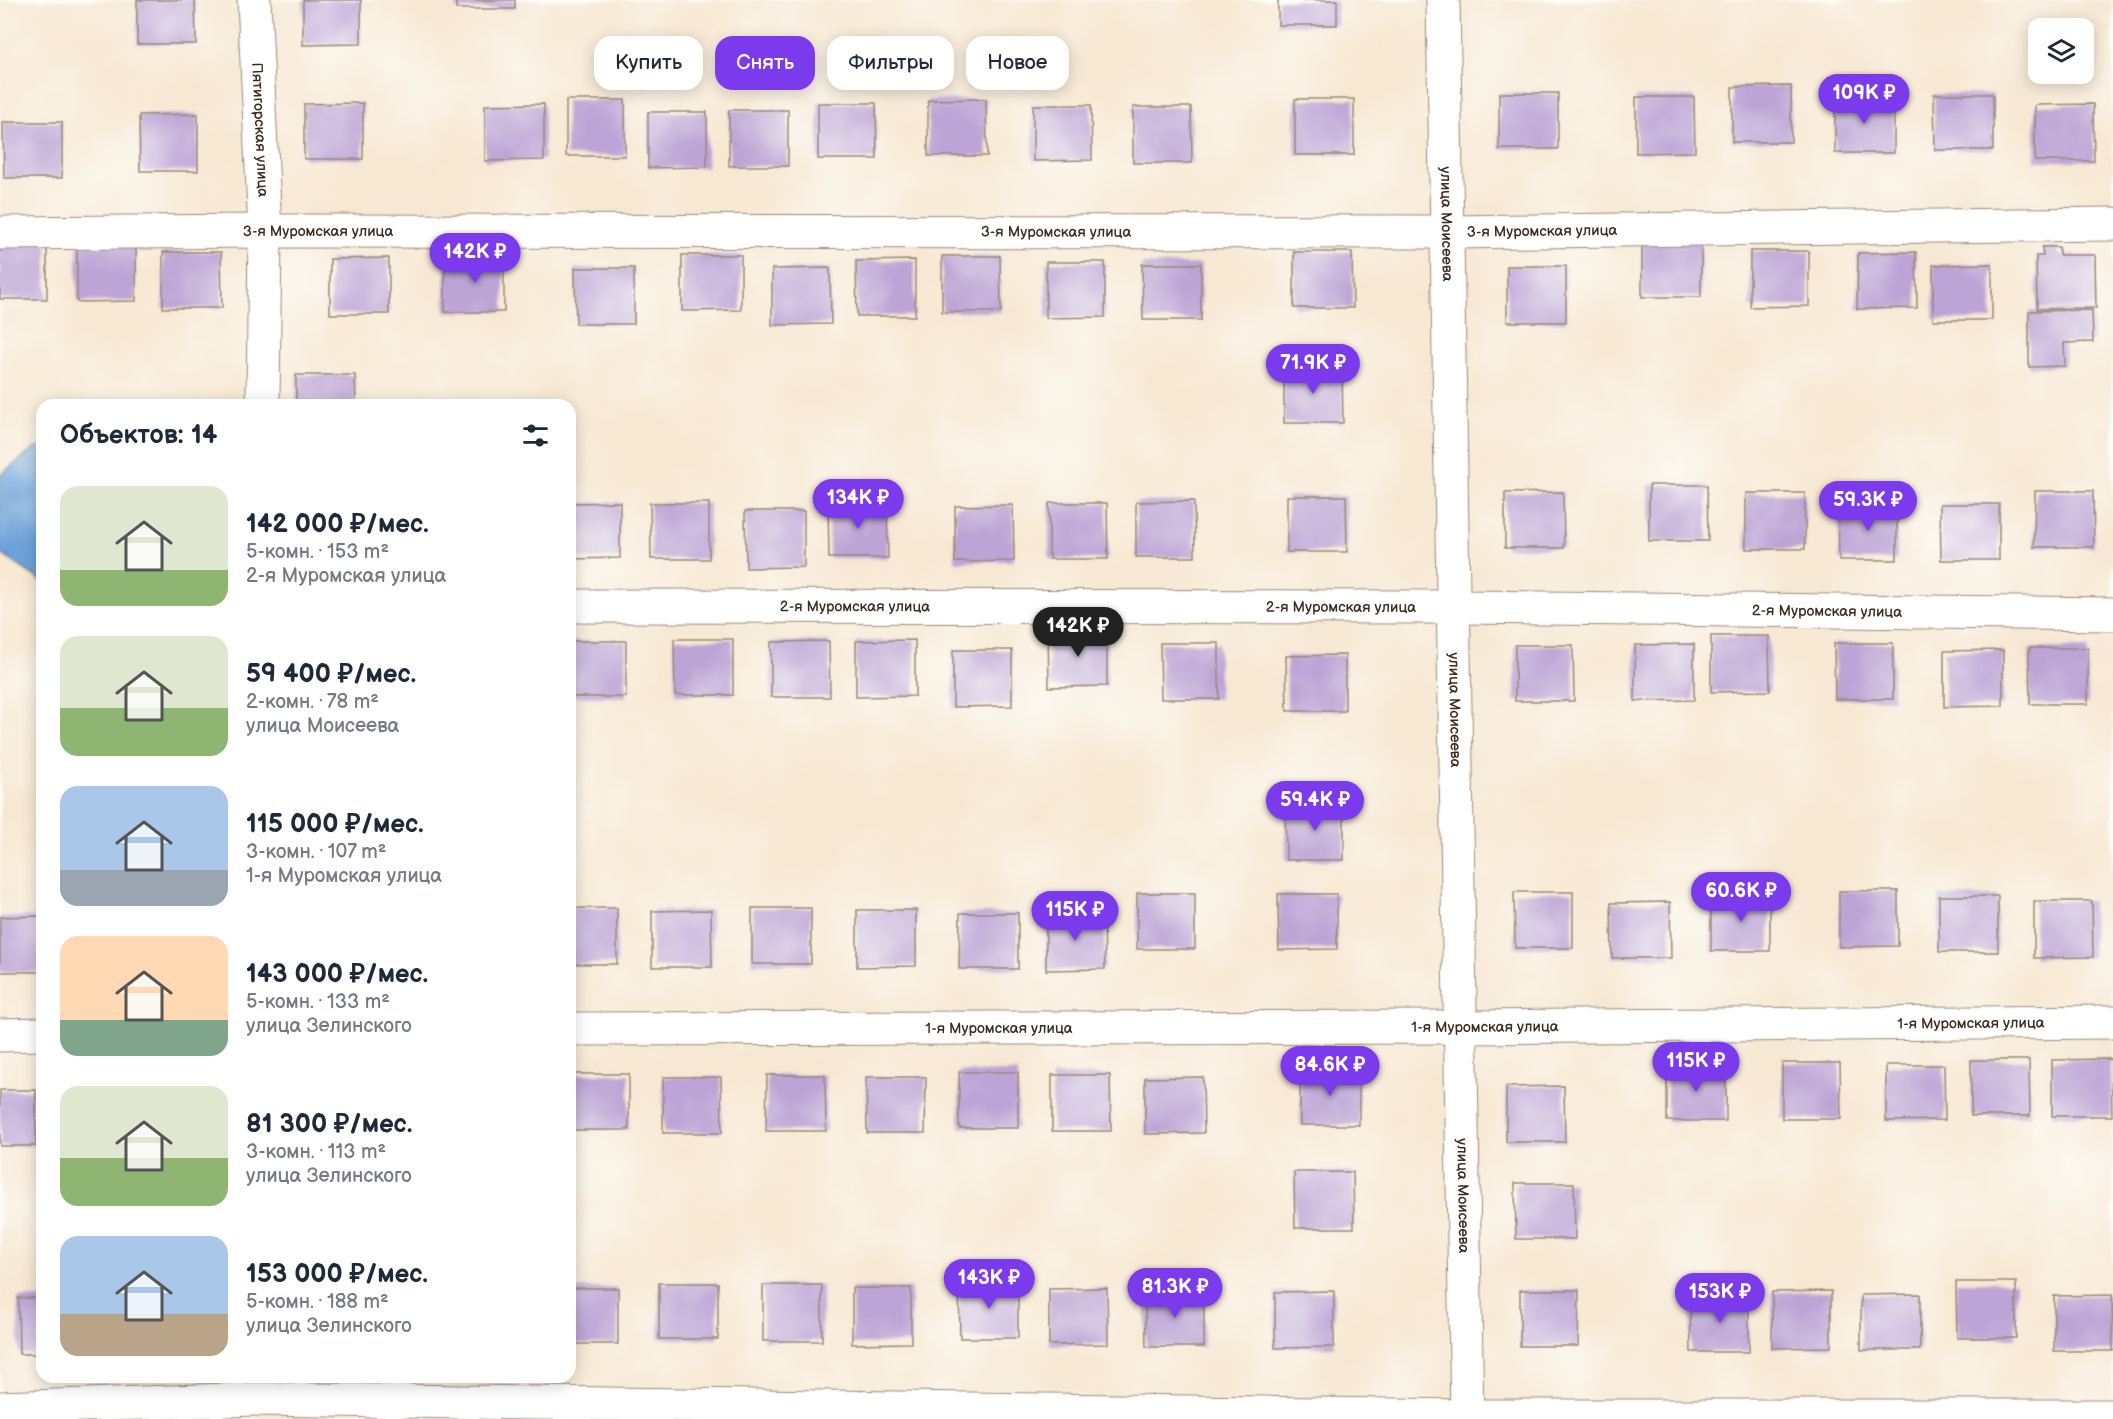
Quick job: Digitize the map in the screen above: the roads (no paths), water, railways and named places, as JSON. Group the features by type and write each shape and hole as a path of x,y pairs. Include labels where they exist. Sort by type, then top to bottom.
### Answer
{"street":[{"name":"Пятигорская улица","path":"254,0 265,231 263,399"},
{"name":"улица Моисеева","path":"1443,0 1467,1418"},
{"name":"3-я Муромская улица","path":"0,233 265,231 1447,232 2113,224"},
{"name":"2-я Муромская улица","path":"576,606 1454,607 2113,614"},
{"name":"1-я Муромская улица","path":"576,1029 1460,1027 2113,1022"},
{"path":"0,1035 36,1034"},
{"path":"0,1408 256,1398 1467,1418 2113,1416"}],"water":[{"path":"35,448 36,577 0,553 0,475"}]}
